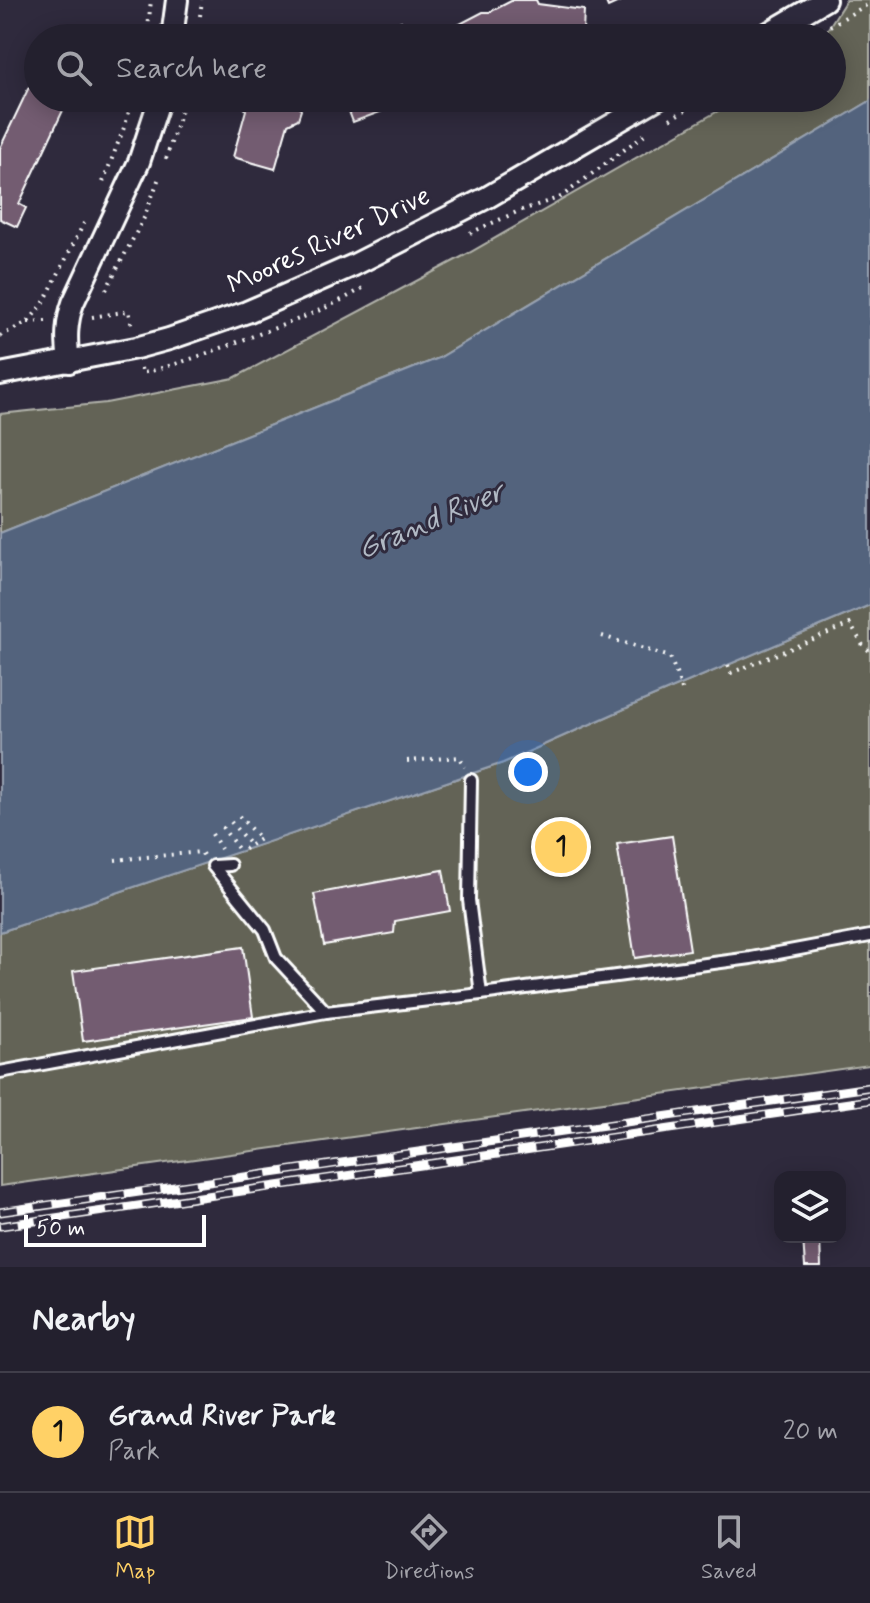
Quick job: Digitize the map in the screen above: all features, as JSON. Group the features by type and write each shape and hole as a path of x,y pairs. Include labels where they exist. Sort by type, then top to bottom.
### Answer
{"street":[{"path":"174,24 177,0"},
{"path":"784,24 825,0"},
{"path":"69,362 67,319 139,162 155,112"},
{"name":"Moores River Drive","path":"0,374 136,348 247,312 354,265 488,197 634,112"}],"lane":[{"path":"471,780 469,900 481,994"},
{"path":"213,866 230,865"},
{"path":"213,866 265,930 276,958 326,1012"},
{"path":"0,1072 326,1012 751,958 870,936"}],"path":[{"path":"148,24 151,0"},
{"path":"833,24 870,3"},
{"path":"98,193 129,112"},
{"path":"0,336 28,322 43,304 84,221"},
{"path":"92,317 129,311 136,348"},
{"path":"728,665 731,673 850,624 864,647 870,651"},
{"path":"602,636 670,657 684,695"},
{"path":"407,761 460,757 471,780"},
{"path":"222,827 240,852 260,839 239,816"},
{"path":"231,822 250,845"},
{"path":"115,860 201,852 213,866"}],"green space":[{"path":"846,0 870,0 870,101 439,358 0,533 0,414 106,403 234,378 469,253 716,112 846,112 846,24 831,24"},
{"path":"870,605 870,1065 0,1186 0,932 503,763"}],"water":[{"name":"Grand River","path":"870,101 870,605 503,763 0,932 0,533 439,358"}],"building":[{"path":"513,0 536,0 538,4 584,10 583,24 460,24 483,12 490,12"},
{"path":"605,0 623,0 608,7"},
{"path":"24,98 24,112 62,112 19,204 26,208 17,227 0,219 0,148"},
{"path":"245,112 300,112 298,119 288,124 275,169 233,157"},
{"path":"349,112 380,112 353,122"},
{"path":"672,836 690,950 635,958 617,844"},
{"path":"443,870 450,911 395,921 394,933 324,945 314,894"},
{"path":"243,947 253,1017 83,1041 73,971"},
{"path":"803,1243 820,1243 821,1267 805,1267"}],"railway":[{"path":"0,1212 870,1087"},
{"path":"0,1226 870,1100"}],"place":[{"name":"Grand River Park","path":"561,847"}]}
